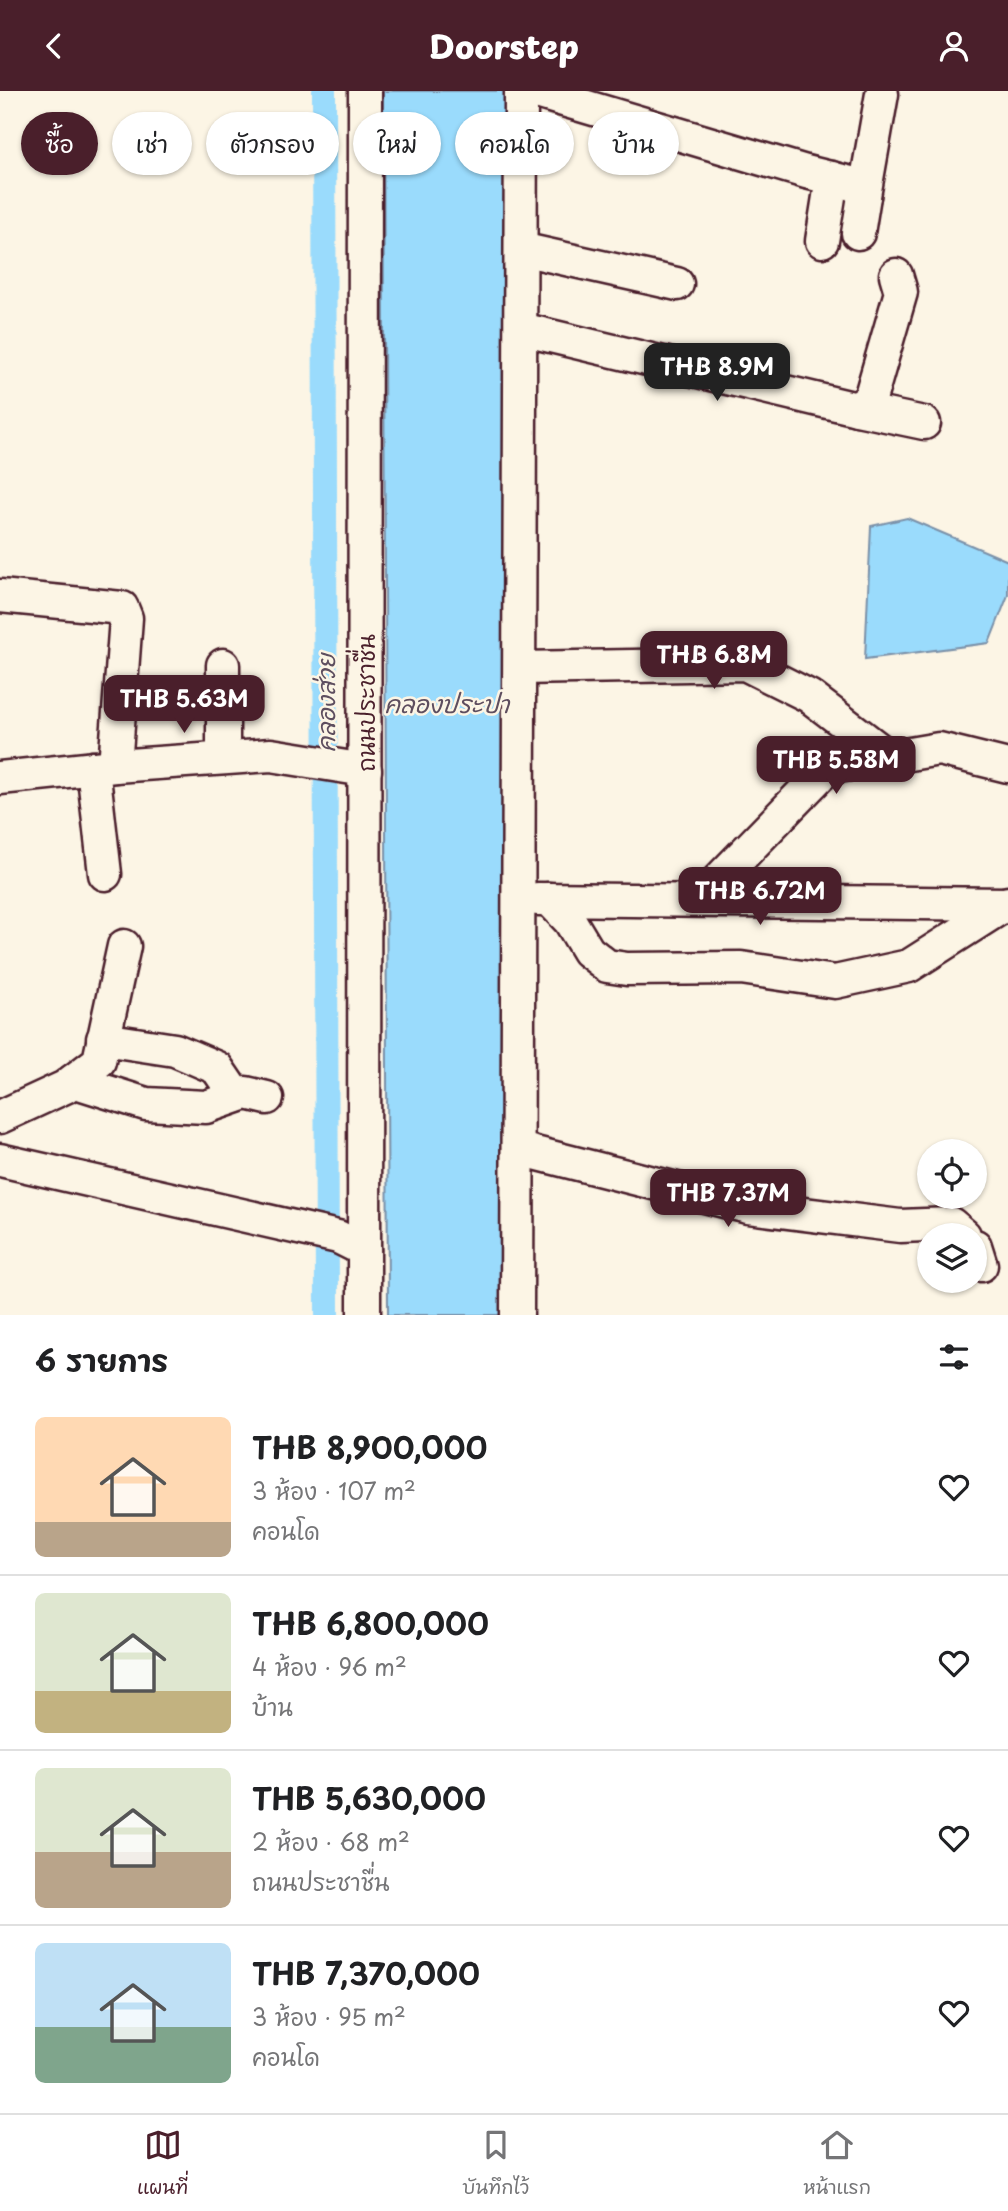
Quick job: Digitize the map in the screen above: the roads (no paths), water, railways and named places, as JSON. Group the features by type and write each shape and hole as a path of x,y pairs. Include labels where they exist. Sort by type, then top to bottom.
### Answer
{"street":[{"name":"ถนนประชาชื่น","path":"365,91 365,770 351,1243 365,1315"},
{"path":"517,1315 519,1149 534,899 520,668 521,91"},
{"path":"533,91 855,184 864,197"},
{"path":"859,233 882,95"},
{"path":"822,241 832,178"},
{"path":"521,249 677,284"},
{"path":"857,409 870,399 901,292 896,275"},
{"path":"521,329 924,423"},
{"path":"0,596 122,608 126,618 104,767 106,874"},
{"path":"520,668 745,664 809,696 891,759"},
{"path":"223,665 223,758"},
{"path":"699,900 827,768 891,759 939,748 1008,766"},
{"path":"0,778 104,767 271,755 365,770"},
{"path":"534,899 1007,903"},
{"path":"534,899 570,921 588,951 607,966 741,968 835,982 909,966 1007,903"},
{"path":"0,1117 65,1087 99,1061 124,946"},
{"path":"73,1081 146,1104 206,1107 252,1097 217,1068 175,1050 103,1039"},
{"path":"519,1149 748,1207 900,1226 917,1225"},
{"path":"0,1160 289,1226 351,1243"}],"water":[{"name":"คลองประปา","path":"383,91 508,91 508,112 455,112 455,175 508,175 509,1315 388,1315 383,175 441,175 441,112 383,112"},
{"path":"907,518 1008,561 1008,595 989,643 865,659 871,526"}],"waterway":[{"name":"คลองส่วย","path":"324,91 327,1315"}]}
